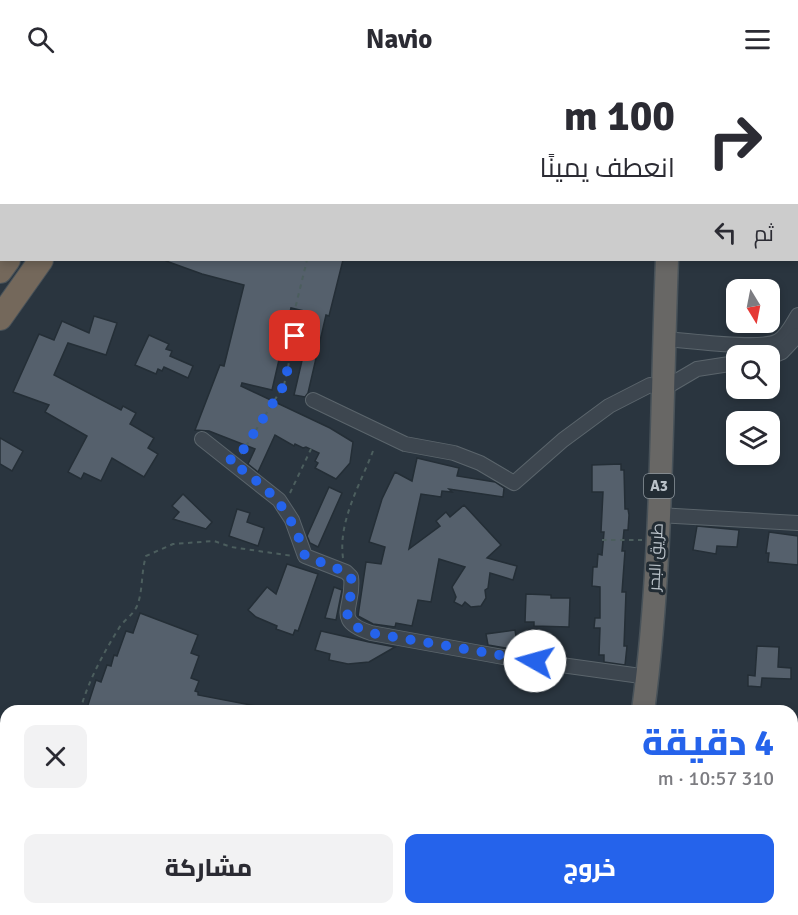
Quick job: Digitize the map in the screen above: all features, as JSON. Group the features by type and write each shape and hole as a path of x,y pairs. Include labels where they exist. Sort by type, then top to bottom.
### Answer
{"highway":[{"path":"0,318 40,261"},
{"name":"طريق البحر","path":"644,705 648,677 657,544 667,261"}],"street":[{"path":"664,339 755,346 777,342 798,315"},
{"path":"780,353 798,335"},
{"path":"313,400 405,444 454,453 480,463 514,483 563,440 609,406 650,386 663,389 697,369 726,365"},
{"path":"202,440 279,500 292,520 305,556 346,572 351,577 347,619 358,629 503,657 648,677"},
{"path":"658,515 798,523"}],"path":[{"path":"229,460 238,458 245,449 284,385 298,322 295,309 307,261"},
{"path":"286,510 287,500 311,449"},
{"path":"346,572 341,542 343,528 373,451"},
{"path":"602,540 645,541 657,544"},
{"path":"82,705 96,667 137,605 141,572 146,556 173,544 214,541 290,557 305,556"}],"building":[{"path":"166,261 343,261 329,316 326,315 308,393 305,397 294,395 313,313 291,308 272,390 242,383 241,386 330,428 353,442 350,463 336,479 315,468 318,463 315,461 319,453 306,447 295,444 294,446 275,435 258,472 248,464 255,449 209,431 195,430 220,365 224,366 244,285 202,274"},
{"path":"94,316 117,323 106,355 68,343 54,375 121,410 123,406 136,413 130,424 154,438 148,448 158,454 144,477 112,458 101,481 84,473 81,479 68,472 87,436 45,412 49,405 13,392 39,334 54,340 62,321 89,333"},
{"path":"149,335 169,344 166,349 172,351 170,356 193,366 188,378 164,367 162,371 158,369 156,374 135,365"},
{"path":"0,438 23,451 12,471 0,464"},
{"path":"417,458 459,468 457,476 495,482 504,488 503,497 449,489 452,492 442,491 441,497 421,494 409,549 440,526 436,521 446,512 450,517 464,505 501,545 487,558 517,566 513,580 490,573 488,588 485,590 486,598 481,606 471,607 465,602 462,606 454,602 456,597 452,587 465,567 439,559 431,602 418,600 412,626 396,623 395,627 373,624 358,616 366,562 381,564 385,547 369,542 382,499 395,472 412,481"},
{"path":"621,464 621,470 624,470 625,509 628,509 629,515 628,530 624,530 622,551 625,551 622,592 626,592 625,665 604,662 604,655 599,655 600,628 594,628 595,618 600,618 600,587 592,586 593,567 597,567 598,554 602,555 604,532 601,532 603,492 592,492 592,465"},
{"path":"329,487 342,493 318,547 310,543 307,536"},
{"path":"183,494 212,522 206,529 173,519 179,512 172,506"},
{"path":"237,509 250,513 247,522 264,528 258,546 229,536"},
{"path":"697,526 739,530 737,547 717,546 716,554 693,550"},
{"path":"769,532 798,536 798,565 768,562 769,553 766,553"},
{"path":"287,564 318,574 298,631 295,630 293,635 276,629 277,626 256,617 248,610 267,587 276,594"},
{"path":"334,587 342,590 336,620 325,618"},
{"path":"526,594 570,598 569,627 534,626 534,622 525,622"},
{"path":"140,613 198,635 191,653 199,656 191,678 199,681 195,691 198,695 251,705 88,705 96,680 101,682 107,665 111,666 126,631 133,633"},
{"path":"515,630 518,650 488,645 486,634"},
{"path":"321,631 395,647 369,662 348,664 329,660 330,654 315,650"},
{"path":"757,646 779,647 778,667 791,668 791,679 762,678 761,687 748,686 748,675 755,676"}],"route":[{"path":"295,336 284,385 245,449 238,458 229,460 279,500 292,520 305,556 346,572 351,577 347,619 351,625 371,633 535,661"}]}
